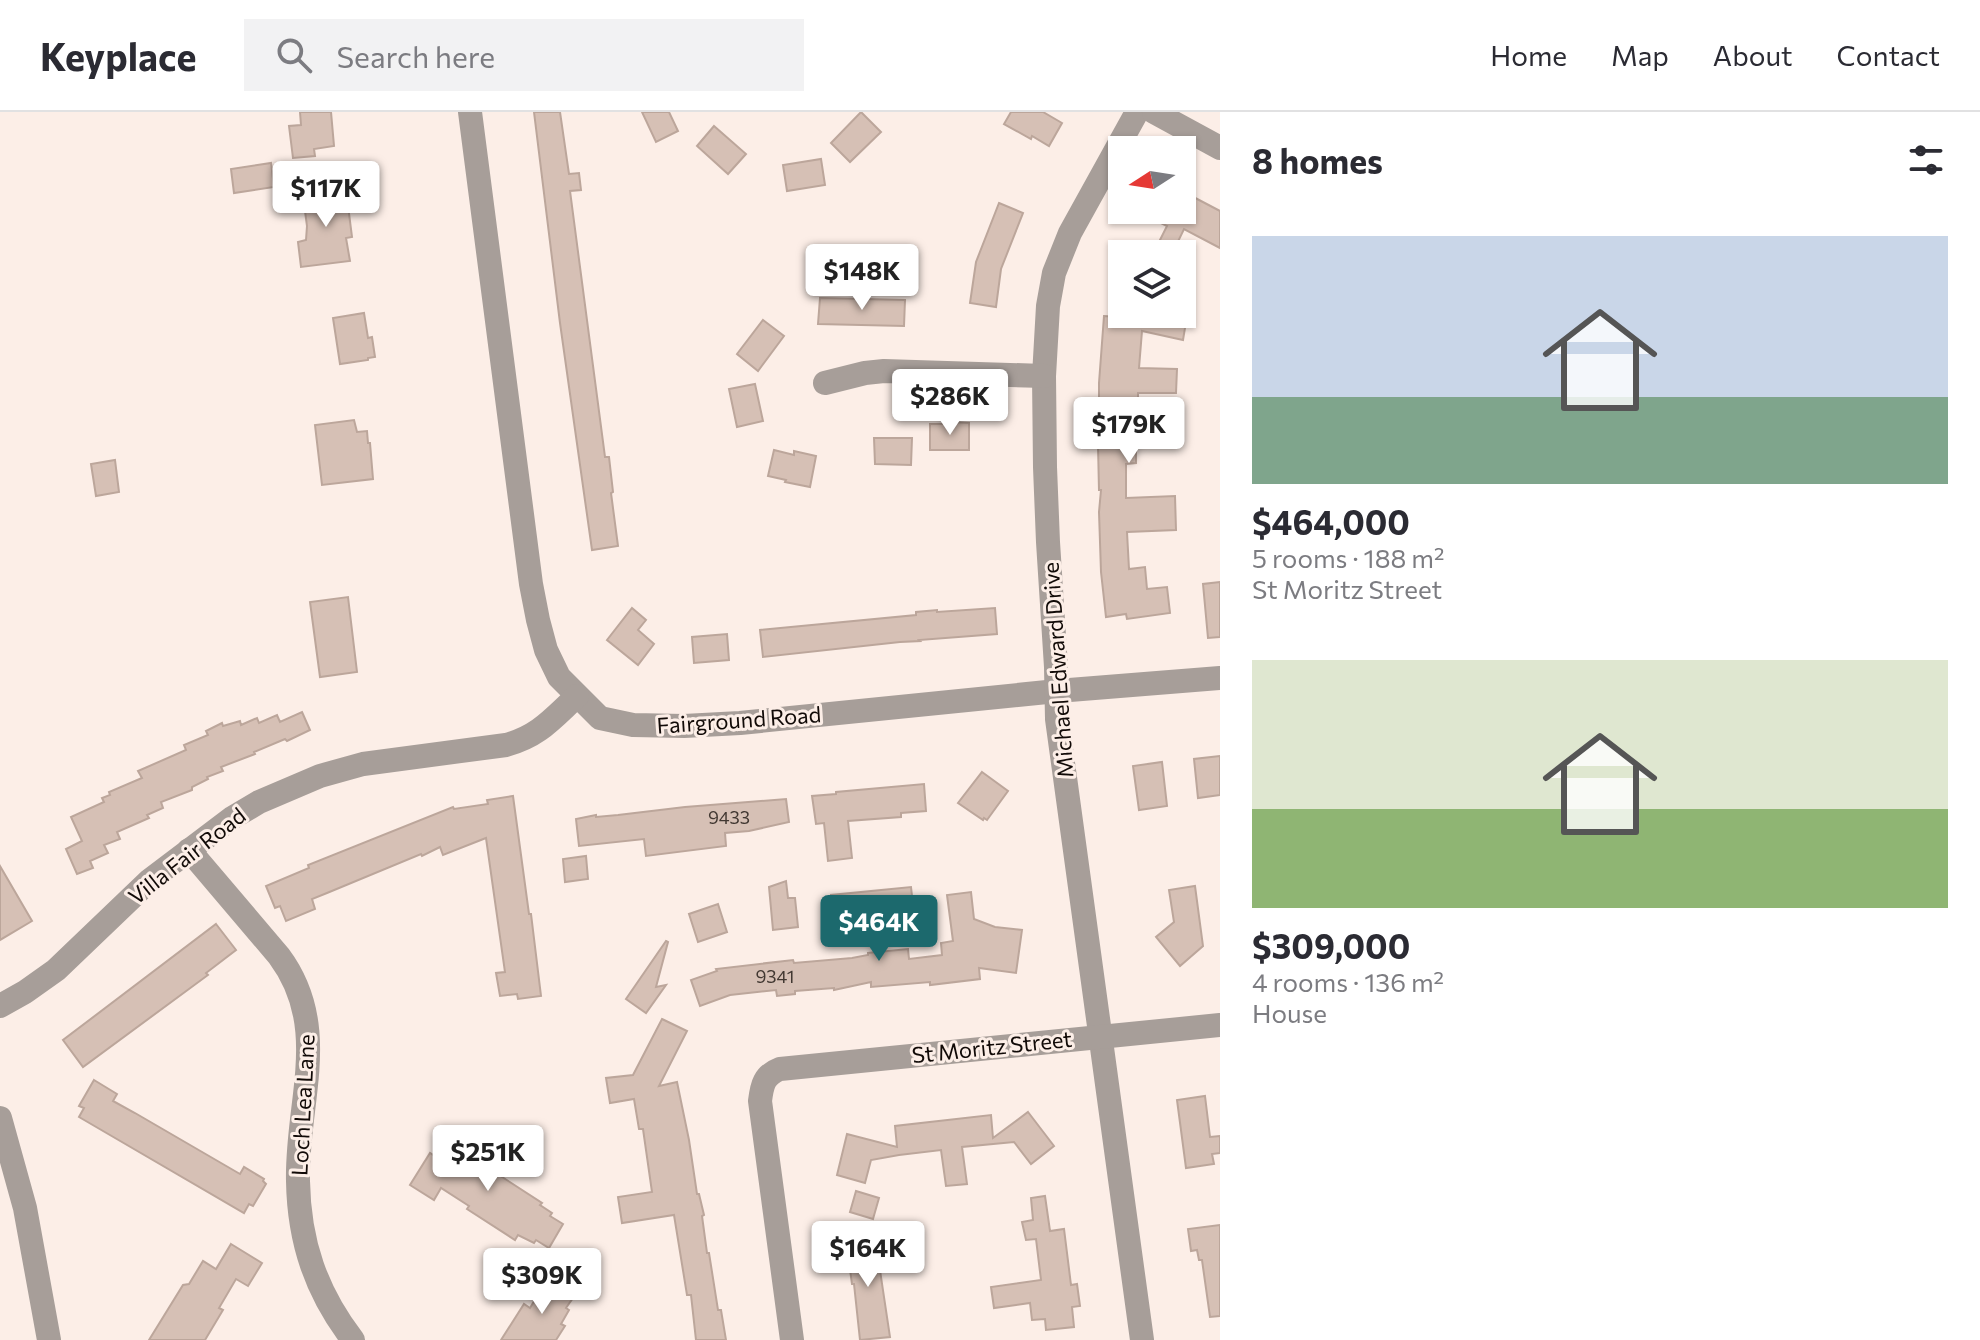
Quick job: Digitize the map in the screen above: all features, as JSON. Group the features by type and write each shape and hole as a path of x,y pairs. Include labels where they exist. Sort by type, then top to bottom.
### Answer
{"street":[{"name":"Fairground Road","path":"470,112 535,608 554,669 600,718 633,725 740,723 1220,678"},
{"name":"Michael Edward Drive","path":"1137,112 1070,233 1054,273 1048,306 1044,376 1057,719 1142,1340"},
{"path":"1154,112 1220,148"},
{"path":"825,383 884,371 1044,376"},
{"name":"Villa Fair Road","path":"0,1006 56,970 150,880 232,818 259,802 320,776 363,764 524,740 577,696"},
{"name":"Loch Lea Lane","path":"189,850 290,969 299,988 309,1034 298,1179 300,1213 310,1263 319,1285 353,1340"},
{"name":"St Moritz Street","path":"792,1340 760,1101 762,1086 772,1072 1220,1025"},
{"path":"0,1118 25,1208 49,1340"}],"building":[{"path":"300,112 331,112 334,146 314,149 315,156 293,158 289,126 301,125"},
{"path":"534,112 560,112 569,174 579,173 581,190 570,191 605,457 609,457 618,546 592,550"},
{"path":"642,112 669,112 678,131 656,142"},
{"path":"861,112 881,132 850,162 831,143"},
{"path":"1011,112 1043,112 1062,123 1049,146 1004,124"},
{"path":"714,126 746,154 728,174 697,146"},
{"path":"821,159 825,185 787,191 783,165"},
{"path":"271,163 274,187 234,193 231,169"},
{"path":"346,190 352,237 346,238 350,261 301,267 298,242 306,240 307,226 303,196"},
{"path":"1196,198 1220,211 1220,248 1184,229 1179,240 1160,240 1167,226 1163,224 1196,224"},
{"path":"999,203 1023,213 1001,269 996,307 970,303 976,262"},
{"path":"820,298 905,300 904,326 818,324"},
{"path":"364,313 375,357 340,364 333,318"},
{"path":"1104,316 1108,316 1108,328 1185,328 1183,340 1142,331 1139,368 1177,369 1176,393 1138,393 1138,408 1126,408 1126,444 1136,444 1136,463 1126,464 1126,498 1175,496 1176,530 1127,532 1129,569 1145,567 1147,589 1167,587 1170,613 1127,619 1126,614 1106,617 1099,512 1099,383"},
{"path":"763,320 784,336 758,371 737,354"},
{"path":"755,384 763,421 737,427 729,389"},
{"path":"354,420 357,432 367,431 373,479 322,485 315,425"},
{"path":"969,423 969,450 930,450 930,424"},
{"path":"874,438 912,438 911,465 875,464"},
{"path":"774,450 816,456 810,487 768,476"},
{"path":"115,460 119,492 96,496 91,464"},
{"path":"1220,582 1220,637 1208,638 1203,584"},
{"path":"348,597 357,672 320,677 310,602"},
{"path":"632,608 646,620 638,630 654,644 638,665 607,640"},
{"path":"995,608 997,634 763,657 760,630 916,615 916,612 937,610"},
{"path":"727,634 729,660 694,663 692,637"},
{"path":"302,712 310,730 221,767 223,771 207,777 192,790 161,802 163,808 147,815 149,818 117,832 120,839 104,845 108,853 90,861 93,868 77,874 66,849 82,841 71,817 104,802 102,798 110,795 109,792 142,778 138,771 186,750 184,745 208,735 206,731 222,723 223,726 240,721 241,725 257,718 259,723 277,715 280,722"},
{"path":"1220,756 1220,795 1198,798 1194,759"},
{"path":"1162,762 1167,806 1139,810 1133,766"},
{"path":"982,772 1008,791 987,820 958,803"},
{"path":"924,784 926,811 901,813 901,817 848,821 852,858 828,861 824,823 816,824 812,796"},
{"path":"513,796 541,996 518,999 517,994 500,996 496,973 505,972 486,838 443,855 440,847 312,899 315,909 286,921 280,906 275,908 266,886 309,868 308,865 453,807 488,804 487,800"},
{"path":"786,799 789,822 725,833 726,846 646,856 644,839 579,846 576,819"},
{"path":"586,856 588,879 565,882 563,859"},
{"path":"0,866 32,921 0,940"},
{"path":"786,881 788,898 795,898 798,927 773,930 769,887"},
{"path":"1195,886 1203,946 1180,966 1156,937 1174,922 1169,890"},
{"path":"911,887 914,914 905,913 906,932 866,930 865,917 834,921 831,895"},
{"path":"971,892 974,919 995,927 1022,930 1016,973 979,968 980,979 871,987 871,982 834,990 795,991 795,994 777,996 776,990 730,995 700,1006 691,980 716,969 793,960 794,963 852,958 908,949 909,959 942,955 941,943 953,941 947,895"},
{"path":"718,904 727,932 698,942 689,914"},
{"path":"216,924 236,950 206,973 208,975 83,1067 63,1040"},
{"path":"666,941 656,987 666,985 646,1013 626,999"},
{"path":"662,1019 687,1031 659,1086 677,1082 697,1194 704,1215 707,1253 726,1340 696,1340 691,1295 687,1295 674,1215 622,1223 618,1197 652,1192 643,1129 639,1129 634,1099 610,1103 606,1078 633,1075"},
{"path":"94,1080 117,1094 113,1101 240,1174 244,1167 264,1179 266,1184 253,1206 249,1204 244,1213 79,1117 84,1108 79,1106"},
{"path":"1205,1096 1210,1137 1220,1136 1220,1153 1212,1154 1214,1164 1186,1168 1177,1100"},
{"path":"1028,1112 1054,1146 1031,1164 1014,1142 962,1147 967,1184 946,1186 941,1150 871,1160 865,1183 837,1175 847,1134 897,1147 895,1126 991,1115 993,1138"},
{"path":"467,1137 504,1160 496,1173 542,1203 540,1205 552,1213 550,1216 563,1224 549,1248 518,1235 515,1240 441,1188 434,1200 410,1185 430,1153 447,1164"},
{"path":"856,1191 879,1198 873,1219 850,1212"},
{"path":"1045,1196 1050,1231 1064,1229 1071,1285 1077,1284 1080,1306 1072,1307 1074,1327 1046,1330 1045,1319 1032,1320 1030,1303 994,1308 991,1287 1041,1280 1036,1239 1026,1240 1022,1222 1033,1220 1031,1198"},
{"path":"1220,1225 1220,1316 1210,1317 1202,1260 1199,1260 1197,1250 1191,1251 1188,1229"},
{"path":"875,1237 890,1337 860,1340 846,1241"},
{"path":"231,1244 262,1263 248,1286 236,1279 219,1308 223,1310 205,1340 149,1340 183,1285 189,1284 203,1261 216,1269"},
{"path":"551,1280 575,1295 566,1308 569,1310 561,1324 565,1326 556,1340 501,1340 524,1304 530,1308"}]}
